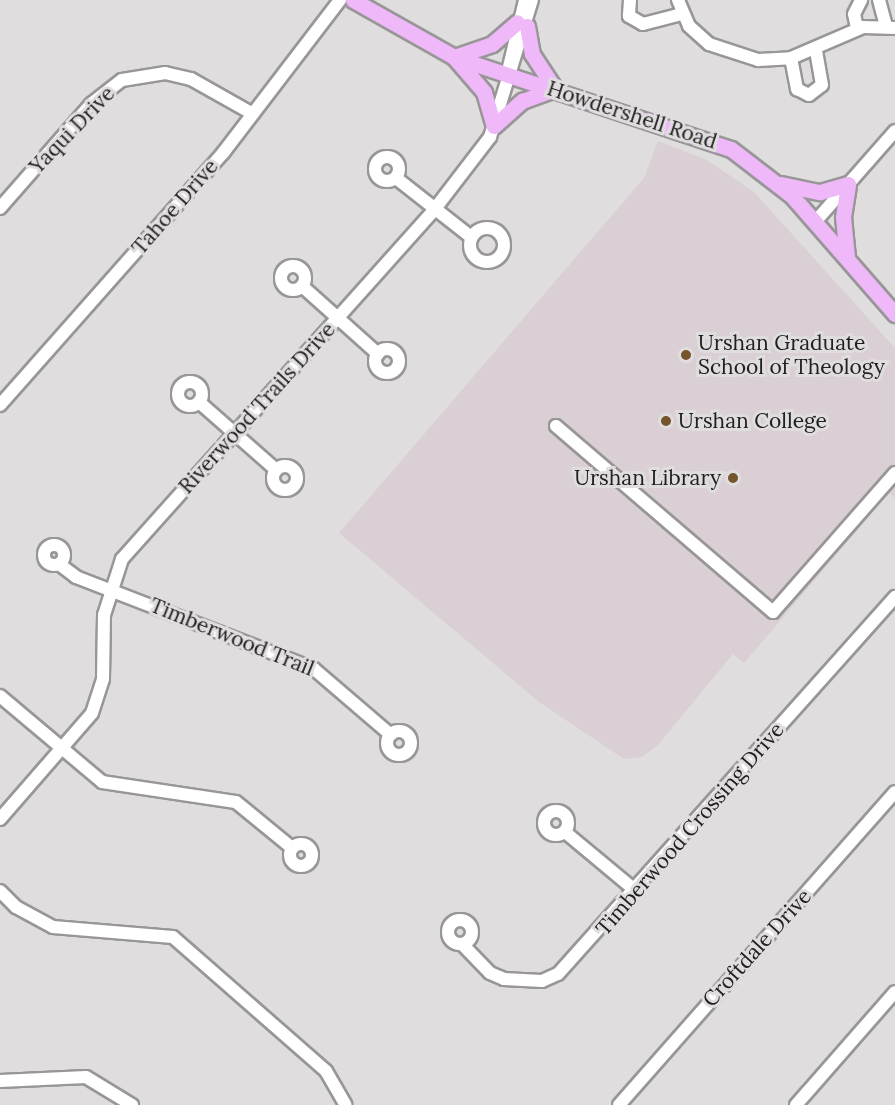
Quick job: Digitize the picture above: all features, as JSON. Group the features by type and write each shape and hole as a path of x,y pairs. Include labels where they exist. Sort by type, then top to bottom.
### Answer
{"main road":[{"name":"Howdershell Road","path":"353,0 454,57 731,149 778,183 847,257 895,314"},
{"path":"522,24 532,54 555,89 522,101 494,126 484,92 454,57 492,44 522,24"},
{"path":"778,183 813,192 848,184 843,217 847,257"}],"street":[{"name":"Tahoe Drive","path":"0,405 253,114 340,0"},
{"path":"522,24 525,0"},
{"path":"522,24 532,0"},
{"path":"630,0 629,16 643,24 682,14"},
{"path":"678,0 682,14 718,49 758,60 791,58 816,50 857,28 890,27 879,0"},
{"path":"857,28 854,14 861,0"},
{"name":"Riverwood Trails Drive","path":"0,819 63,750 99,697 110,589 122,559 338,319 469,169 494,126 522,24"},
{"path":"791,58 797,89 809,95 822,85 816,50"},
{"name":"Yaqui Drive","path":"0,208 92,104 122,80 165,73 191,79 253,114"},
{"path":"815,222 895,131"},
{"path":"396,178 471,237"},
{"path":"302,286 378,354"},
{"path":"199,402 276,470"},
{"path":"556,426 773,612 895,473"},
{"name":"Timberwood Trail","path":"59,564 66,572 314,669 391,735"},
{"name":"Timberwood Crossing Drive","path":"462,944 490,973 542,981 573,961 895,597"},
{"path":"0,696 63,750 113,786 236,802 292,848"},
{"name":"Croftdale Drive","path":"619,1105 895,792"},
{"path":"565,832 636,891"},
{"path":"0,891 16,907 53,927 173,937 326,1071 346,1105"},
{"path":"796,1105 895,992"},
{"path":"0,1082 86,1077 132,1105"}],"shaded area":[{"name":"Urshan College","path":"658,141 707,160 754,192 895,348 895,498 889,493 744,663 733,654 657,746 642,757 624,759 539,702 339,533 644,178"}],"place":[{"name":"Urshan Graduate School of Theology","path":"686,355"},
{"name":"Urshan College","path":"666,421"},
{"name":"Urshan Library","path":"733,478"}]}
